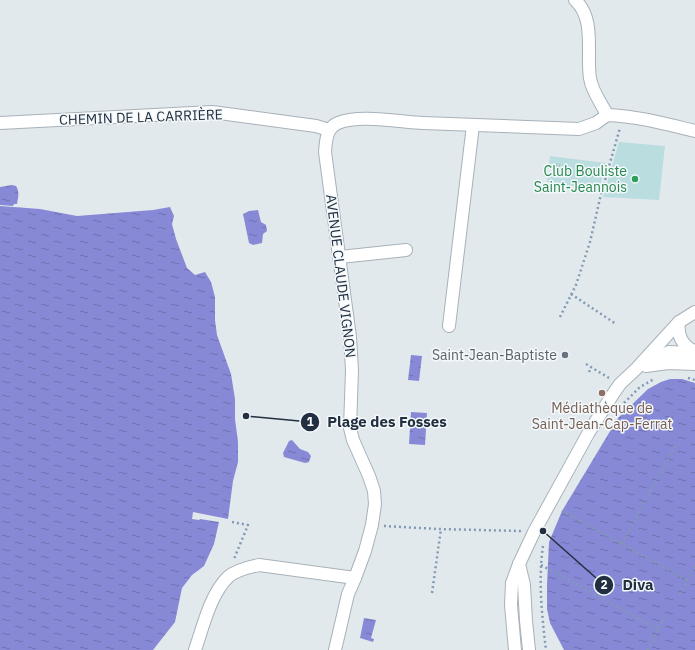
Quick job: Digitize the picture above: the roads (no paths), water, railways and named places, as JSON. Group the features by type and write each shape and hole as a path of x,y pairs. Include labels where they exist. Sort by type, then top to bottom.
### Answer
{"street":[{"path":"575,0 581,5 587,20 590,78 593,90 606,115"},
{"name":"CHEMIN DE LA CARRIÈRE","path":"0,123 212,112 316,126 329,130"},
{"path":"329,130 337,124 352,120 579,129 596,123 606,115 661,122 695,131"},
{"path":"450,326 473,125"},
{"name":"AVENUE CLAUDE VIGNON","path":"329,130 326,138 325,152 350,337 352,370 350,428 353,440 374,491 375,504 372,525 365,551 348,594 335,650"},
{"path":"340,257 406,250"},
{"path":"515,650 511,605 512,583 518,564 534,532 589,432 620,384 637,368 679,322 695,312"},
{"path":"679,322 678,330 680,339 690,350 695,352"},
{"path":"637,368 669,352 695,352"},
{"path":"637,368 668,363 695,364"},
{"path":"518,564 524,585 529,650"},
{"path":"195,650 214,597 228,577 244,568 259,565 355,578"}],"water":[{"path":"12,185 16,186 18,190 17,204 14,204 13,206 0,205 0,187"},
{"path":"0,206 40,209 77,216 153,210 170,207 174,216 172,224 176,239 187,268 195,275 205,272 211,282 215,297 215,320 217,335 231,374 235,399 238,462 233,481 228,519 193,512 192,519 219,522 214,544 204,566 192,575 182,588 175,622 153,650 0,650"},
{"path":"258,210 261,222 266,225 267,231 263,234 262,243 253,245 249,243 243,214 249,211"},
{"path":"411,355 422,356 419,381 408,380"},
{"path":"670,379 682,379 695,383 695,650 564,650 550,623 547,609 549,542 562,511 618,418 648,389"},
{"path":"411,412 427,413 425,445 409,444"},
{"path":"292,440 300,449 308,452 311,456 309,462 305,463 284,457 283,453 289,441"},
{"path":"364,618 376,620 371,638 374,639 373,642 360,638"}],"place":[{"name":"Club Bouliste Saint-Jeannois","path":"635,179"},
{"name":"Saint-Jean-Baptiste","path":"565,355"},
{"name":"Médiathèque de Saint-Jean-Cap-Ferrat","path":"602,393"},
{"name":"Plage des Fosses","path":"246,416"},
{"name":"Diva","path":"543,531"}]}
